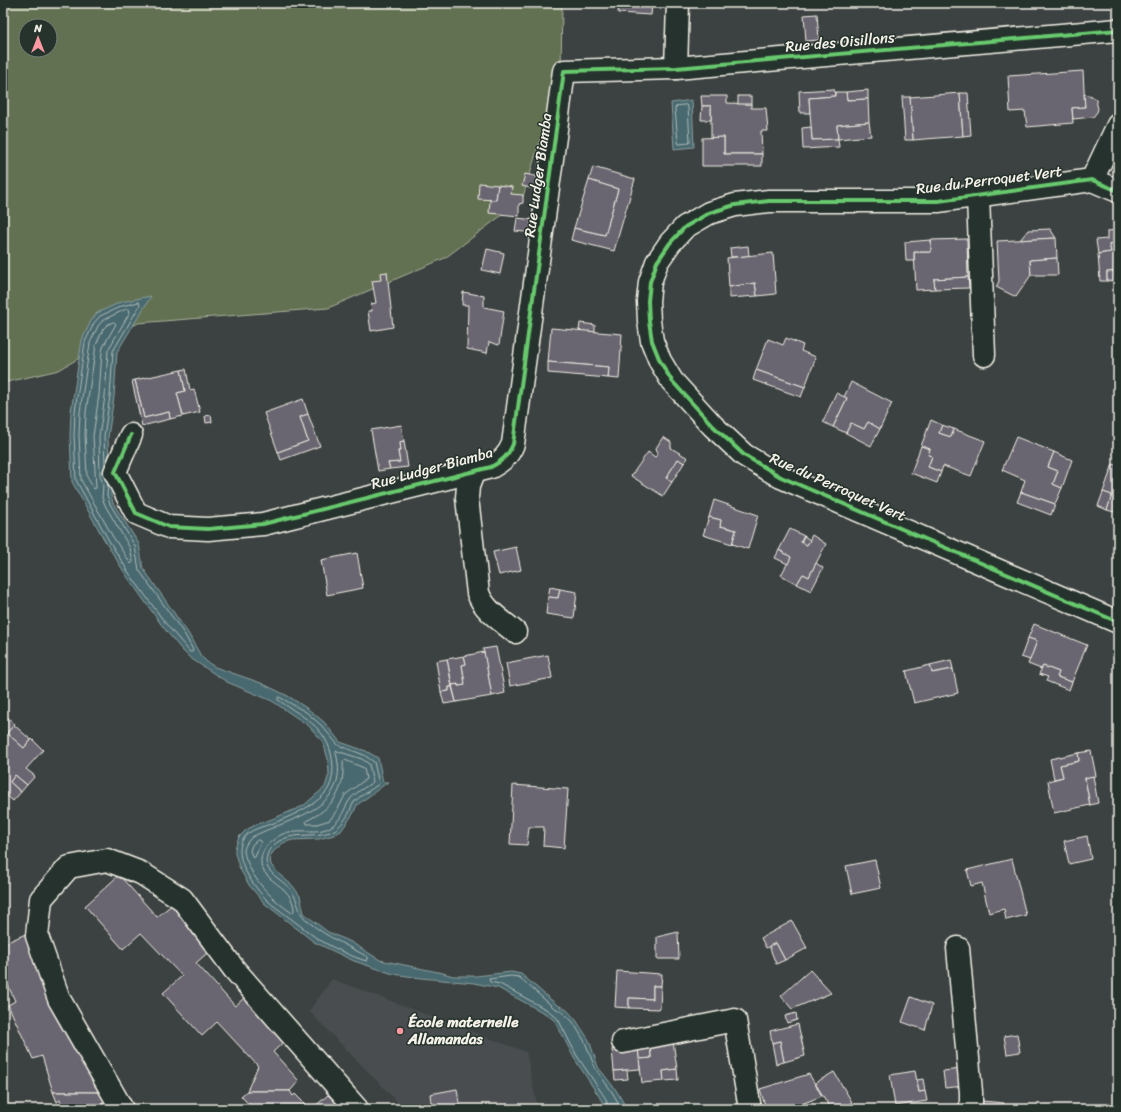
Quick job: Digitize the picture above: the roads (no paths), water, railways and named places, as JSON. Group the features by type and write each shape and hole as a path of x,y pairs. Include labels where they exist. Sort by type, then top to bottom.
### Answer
{"street":[{"path":"676,68 678,3"},
{"name":"Rue des Oisillons","path":"564,71 676,68 1118,30"},
{"name":"Rue Ludger Biamba","path":"131,435 115,472 136,513 169,527 208,529 263,524 474,471 491,466 502,460 509,453 513,444 564,71"},
{"path":"1118,125 1092,180 1118,191"},
{"name":"Rue du Perroquet Vert","path":"1092,180 938,202 769,201 735,205 709,213 685,227 657,262 650,282 648,301 649,322 652,341 660,362 672,381 712,426 744,455 781,477 1118,622"},
{"path":"978,196 984,355"},
{"path":"474,471 468,486 467,498 478,593 483,604 491,613 515,632"},
{"path":"122,1109 59,999 37,936 41,899 68,867 107,860 141,873 182,899 234,969 357,1109"},
{"path":"958,948 971,1092 971,1109"},
{"path":"623,1042 735,1020 750,1109"}],"water":[{"path":"692,100 694,147 674,149 671,103"},
{"path":"151,296 117,352 114,397 108,437 109,475 112,484 111,495 113,503 139,544 143,568 188,633 201,656 207,662 215,667 261,683 288,696 308,709 324,722 340,742 366,751 378,758 383,782 388,782 357,805 353,814 341,831 334,835 319,839 292,840 283,843 273,852 270,857 271,865 293,886 300,896 304,913 328,932 351,942 380,960 453,976 476,976 511,972 521,974 556,1004 567,1010 576,1020 589,1040 598,1067 616,1090 627,1109 605,1109 602,1101 574,1058 555,1021 546,1014 498,988 474,983 393,974 354,961 314,942 264,903 249,885 240,869 235,854 235,848 239,837 246,830 257,824 303,806 325,787 329,774 328,759 323,742 309,726 272,701 227,682 190,658 181,649 163,627 126,575 72,482 70,435 71,411 82,340 91,321 97,313 121,302"}],"place":[{"name":"École maternelle Allamandas","path":"400,1031"}]}
